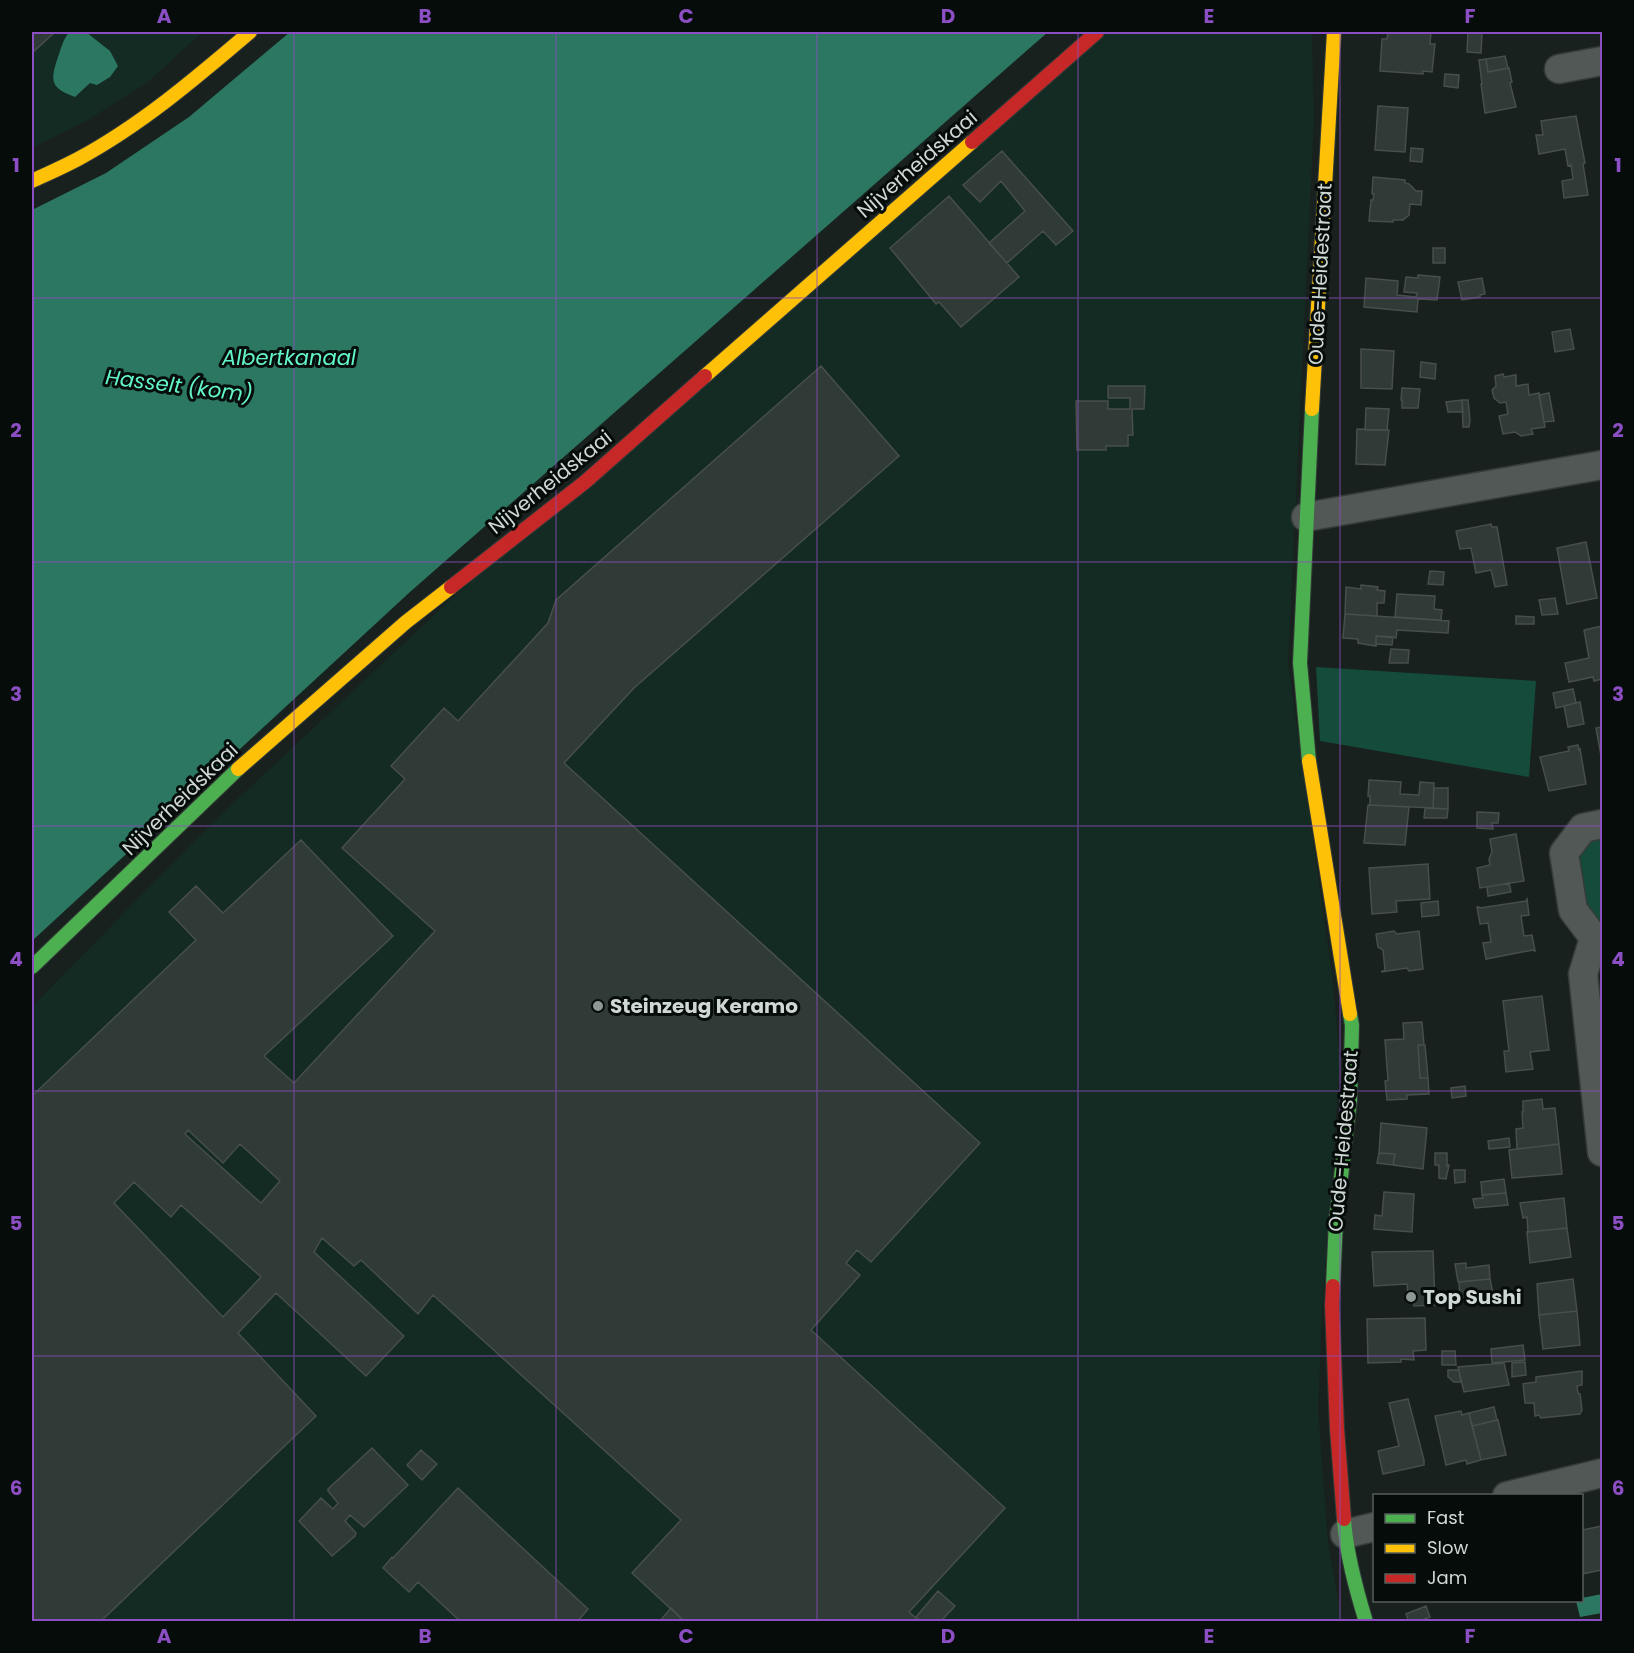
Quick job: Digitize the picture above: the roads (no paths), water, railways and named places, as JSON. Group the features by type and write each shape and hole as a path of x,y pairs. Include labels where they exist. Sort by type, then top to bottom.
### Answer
{"street":[{"path":"32,181 84,156 144,118 198,77 250,32"},
{"name":"Nijverheidskaai","path":"32,967 225,781 397,629 585,482 1097,32"},
{"name":"Oude-Heidestraat","path":"1334,32 1306,517 1300,663 1307,751 1352,1025 1350,1100 1336,1220 1332,1305 1337,1429 1345,1534 1366,1622"},
{"path":"1559,69 1602,61"},
{"path":"1306,517 1602,465"},
{"path":"1602,824 1582,828 1564,853 1573,910 1598,937 1582,974 1602,1152"},
{"path":"1516,1494 1602,1473"},
{"path":"1345,1534 1373,1527"}],"water":[{"path":"69,32 86,32 110,51 118,66 110,77 97,85 90,83 75,97 57,87 53,78 61,47"},
{"name":"Albertkanaal","path":"290,32 1048,32 410,592 32,941 32,210 106,173 189,117"},
{"path":"1602,1594 1602,1613 1580,1617 1576,1602 1583,1602 1583,1598"}],"place":[{"name":"Steinzeug Keramo","path":"598,1006"},
{"name":"Top Sushi","path":"1411,1297"}],"water label":[{"name":"Hasselt (kom)","path":"179,386"}]}
